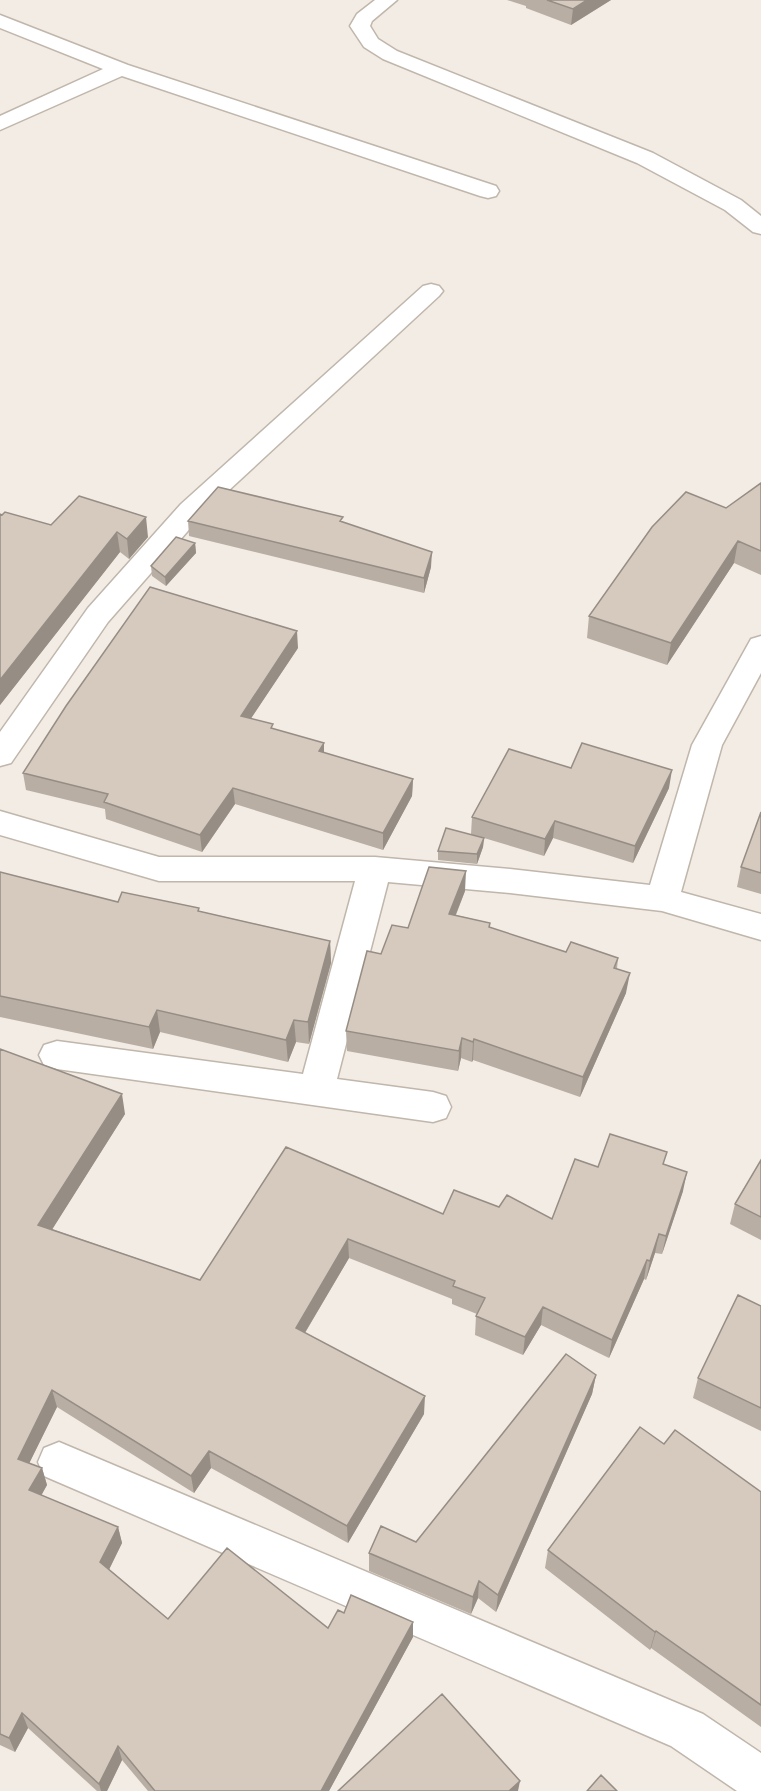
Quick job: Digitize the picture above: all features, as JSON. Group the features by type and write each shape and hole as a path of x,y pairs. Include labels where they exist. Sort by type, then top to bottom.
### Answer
{"street":[{"path":"387,0 364,18 360,26 371,43 390,56 645,158 733,205 761,227"},
{"path":"0,21 121,69 488,191"},
{"path":"0,124 121,69"},
{"path":"0,755 98,615 191,510 431,291"},
{"path":"662,899 707,745 761,646"},
{"path":"0,822 159,869 375,868 510,881 662,899 761,927"},
{"path":"316,1091 375,868"},
{"path":"57,1055 433,1107"},
{"path":"59,1462 687,1730 761,1780"}],"building":[{"path":"547,0 587,0 573,9"},
{"path":"761,483 761,551 738,541 671,643 589,616 652,527 686,492 726,508"},
{"path":"218,487 343,517 340,521 432,552 424,578 188,521"},
{"path":"79,496 146,517 127,539 117,532 0,680 0,514 5,512 51,525"},
{"path":"176,537 195,543 165,577 151,566"},
{"path":"150,587 297,631 241,716 273,724 271,728 324,743 319,751 413,779 383,833 233,788 200,835 104,802 108,794 23,773 66,706"},
{"path":"582,743 672,770 635,846 555,821 545,839 472,817 509,749 571,768"},
{"path":"761,812 761,873 741,867"},
{"path":"446,828 484,838 477,854 438,851"},
{"path":"429,867 466,871 449,914 490,923 489,927 566,952 571,942 618,958 614,968 630,973 583,1077 474,1039 473,1042 462,1038 459,1051 346,1031 367,951 381,954 392,925 408,928"},
{"path":"0,872 118,902 122,892 199,908 198,911 330,941 308,1022 294,1020 286,1040 157,1010 149,1027 0,996"},
{"path":"0,1049 122,1094 38,1225 200,1280 286,1147 443,1214 454,1190 499,1207 507,1195 552,1219 575,1159 598,1167 610,1134 667,1152 663,1164 687,1172 666,1236 659,1234 650,1261 647,1260 612,1340 543,1307 525,1337 476,1316 485,1298 453,1286 455,1281 348,1239 296,1328 425,1396 347,1526 209,1451 191,1476 52,1390 18,1459 42,1468 29,1490 118,1527 100,1562 168,1619 227,1548 328,1628 338,1610 344,1613 351,1595 413,1622 321,1791 155,1791 118,1746 99,1784 22,1713 9,1738 0,1734"},
{"path":"761,1160 761,1217 735,1204"},
{"path":"738,1295 761,1306 761,1408 698,1378"},
{"path":"566,1354 596,1375 498,1595 479,1581 473,1597 369,1553 381,1526 416,1542"},
{"path":"640,1427 664,1444 675,1430 761,1492 761,1705 655,1632 548,1550"},
{"path":"442,1694 520,1781 509,1791 338,1791"},
{"path":"601,1775 617,1791 587,1791"}]}
